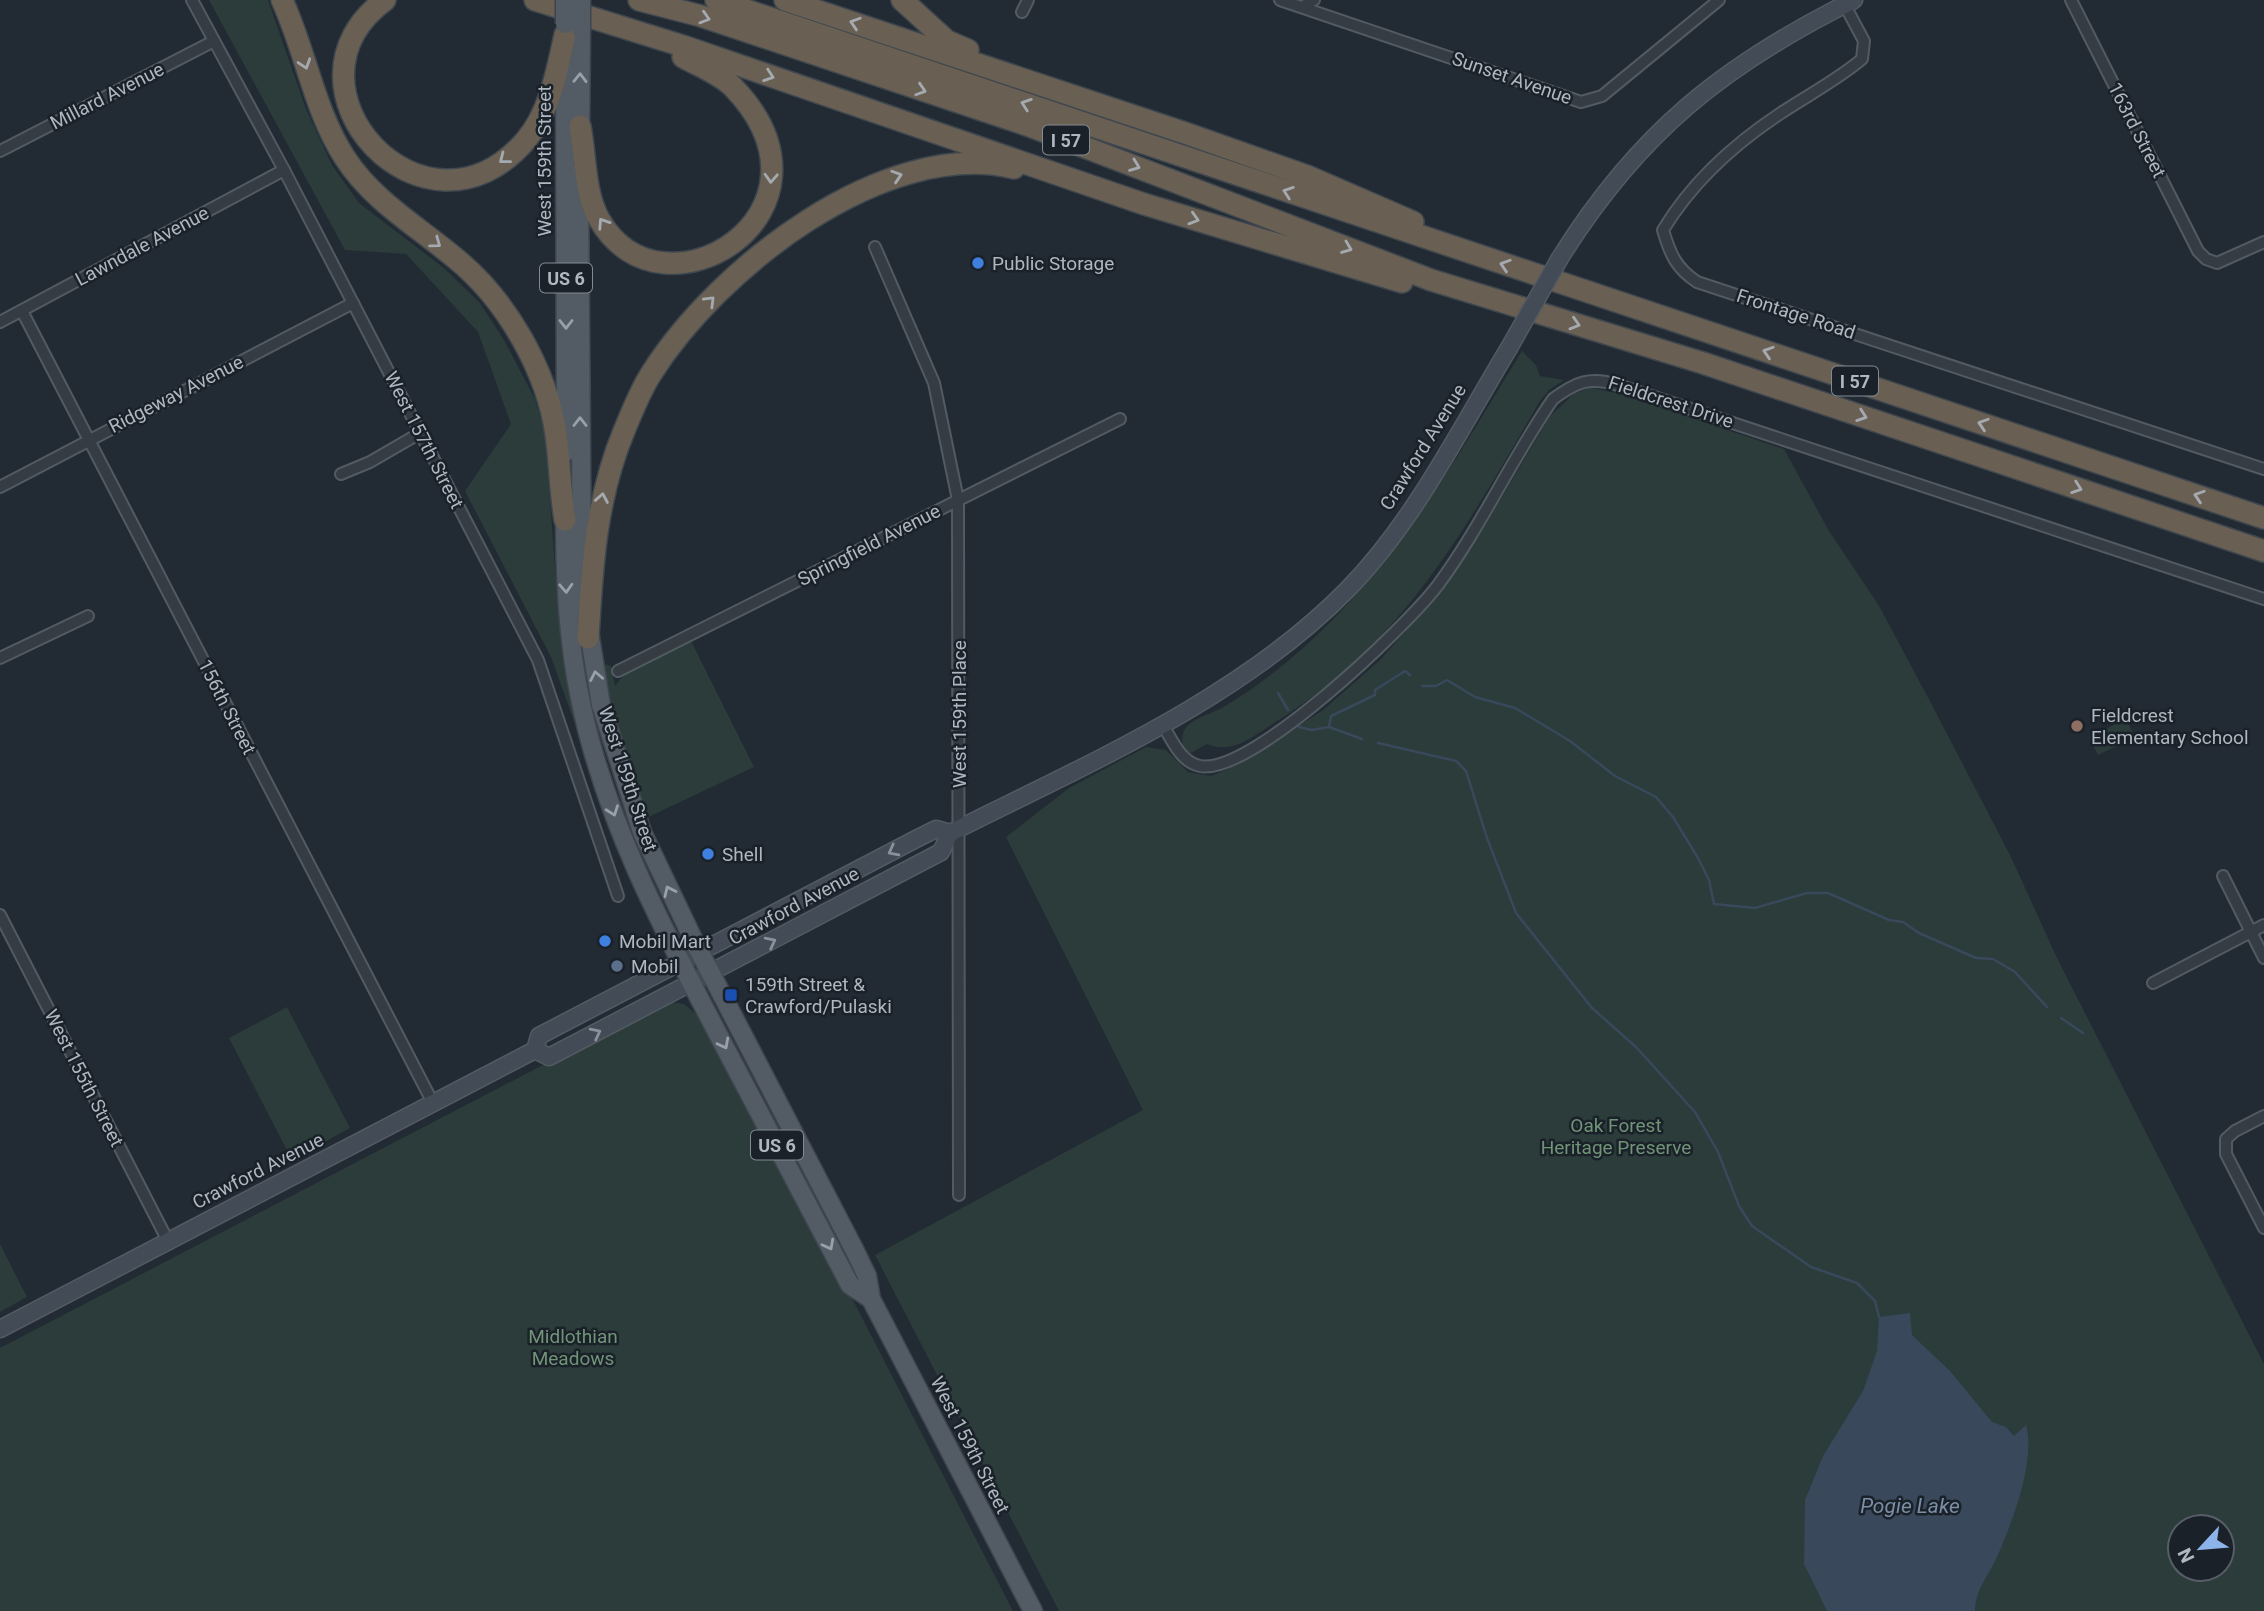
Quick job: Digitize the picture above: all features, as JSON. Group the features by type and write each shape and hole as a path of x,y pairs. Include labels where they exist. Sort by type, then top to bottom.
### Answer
{"highway":[{"path":"282,0 323,115 345,159 382,201 477,278 496,299 529,352 556,433 565,520"},
{"path":"385,0 373,9 353,38 345,61 346,97 358,129 383,158 413,175 451,181 484,171 500,163 527,139 550,94 570,30"},
{"path":"535,0 1101,189 1416,286 1486,297"},
{"name":"I 57","path":"639,0 701,16 1027,125 1431,280 1703,363 2264,551"},
{"name":"I 57","path":"716,0 2264,518"},
{"path":"785,0 1307,176 1407,218 1446,245"},
{"path":"902,0 947,41 1059,91"},
{"path":"580,126 589,192 594,208 609,232 640,256 653,261 684,264 711,255 739,240 761,214 772,187 772,153 749,109 725,81 635,32"},
{"path":"588,638 592,557 604,484 624,430 651,374 693,318 737,274 847,196 895,176 946,163 997,164 1101,189"}],"main road":[{"name":"West 159th Street","path":"565,0 580,126 580,550 588,638 601,705 633,808 699,952 855,1251 867,1276 871,1299 1032,1611"},
{"name":"West 159th Street","path":"581,0 570,30 566,593 572,650 593,750 627,850 691,984 850,1285 871,1299"},
{"name":"Crawford Avenue","path":"535,1051 549,1057 941,852 954,831 1162,724 1233,682 1299,634 1348,589 1390,538 1510,348 1590,210 1625,167 1667,122 1704,90 1768,45 1847,2"},
{"name":"Crawford Avenue","path":"0,1329 535,1051 539,1036 699,952 936,829 954,831"}],"street":[{"name":"West 157th Street","path":"192,0 284,170 538,660 618,895"},
{"path":"1022,12 1028,0"},
{"name":"Sunset Avenue","path":"1280,0 1580,102 1602,96 1711,2"},
{"path":"1302,7 1314,0"},
{"name":"163rd Street","path":"2071,0 2198,251 2206,259 2217,263 2264,242"},
{"name":"Frontage Road","path":"1847,2 1864,41 1862,59 1719,160 1680,201 1663,230 1670,254 1680,271 1697,282 2264,469"},
{"name":"Millard Avenue","path":"0,151 214,41"},
{"name":"Lawndale Avenue","path":"0,322 284,170"},
{"name":"West 159th Place","path":"875,247 934,383 958,500 954,831 959,1195"},
{"name":"Ridgeway Avenue","path":"0,487 353,303"},
{"name":"156th Street","path":"22,311 433,1103"},
{"name":"Fieldcrest Drive","path":"1162,724 1183,757 1201,766 1220,763 1245,752 1316,705 1368,660 1438,584 1553,399 1582,380 1601,380 1631,389 2264,599"},
{"name":"Springfield Avenue","path":"618,671 1119,419"},
{"path":"341,474 378,458 420,433"},
{"path":"0,658 88,616"},
{"path":"2223,876 2264,958"},
{"name":"West 155th Street","path":"0,915 168,1241"},
{"path":"2152,983 2264,925"},
{"path":"2264,1116 2235,1131 2226,1139 2226,1154 2264,1228"}],"green space":[{"path":"209,0 268,0 306,109 332,165 359,203 444,268 480,303 504,340 535,399 545,431 558,608 584,749 551,657 465,491 511,424 478,332 406,254 345,250"},
{"path":"1522,351 1536,365 1540,376 1564,380 1549,390 1540,401 1457,538 1428,580 1396,619 1360,657 1320,691 1259,733 1234,746 1216,747 1207,744 1191,753 1185,751 1182,738 1187,726 1235,700 1284,665 1336,617 1367,582 1423,509"},
{"name":"Oak Forest Heritage Preserve","path":"1591,388 1621,394 1784,449 1829,531 1878,604 2011,857 2057,958 2264,1364 2264,1611 1059,1611 875,1255 1143,1110 1006,837 1069,788 1146,747 1166,750 1188,772 1211,776 1228,769 1322,711 1380,660 1440,593 1479,536 1550,416 1575,393"},
{"path":"691,641 754,767 640,821 596,661 611,666 615,686 626,672"},
{"path":"2126,719 2135,737 2098,755 2089,737"},
{"name":"Midlothian Meadows","path":"670,1002 684,1004 701,1018 784,1179 855,1304 1013,1611 0,1611 0,1348 654,1007"},
{"path":"287,1007 350,1128 292,1160 229,1038"},
{"path":"0,1244 27,1297 0,1312"}],"water":[{"name":"Pogie Lake","path":"1910,1313 1912,1335 1950,1371 1992,1422 2006,1427 2014,1436 2026,1425 2028,1456 2021,1492 2003,1543 1980,1589 1975,1611 1827,1611 1804,1564 1805,1500 1823,1456 1863,1391 1877,1351 1879,1317"}],"waterway":[{"path":"1329,727 1331,716 1375,695 1375,690 1405,671 1410,675"},
{"path":"1422,686 1436,686 1447,680 1475,697 1515,708 1570,741 1615,776 1656,797 1673,817 1698,858 1709,880 1714,904 1755,908 1807,893 1828,893 1889,920 1903,922 1919,933 1976,958 1993,959 2015,972 2047,1007"},
{"path":"1278,693 1288,710"},
{"path":"1299,727 1312,730 1329,727 1362,739"},
{"path":"1378,743 1456,761 1466,771 1487,838 1516,913 1592,1008 1636,1047 1695,1112 1718,1152 1739,1206 1752,1226 1811,1267 1857,1283 1875,1301 1879,1317"},
{"path":"2061,1018 2083,1033"}],"place":[{"name":"Public Storage","path":"978,263"},
{"name":"Fieldcrest Elementary School","path":"2077,726"},
{"name":"Shell","path":"708,854"},
{"name":"Mobil Mart","path":"605,941"},
{"name":"Mobil","path":"617,966"},
{"name":"159th Street & Crawford/Pulaski","path":"731,995"}]}
